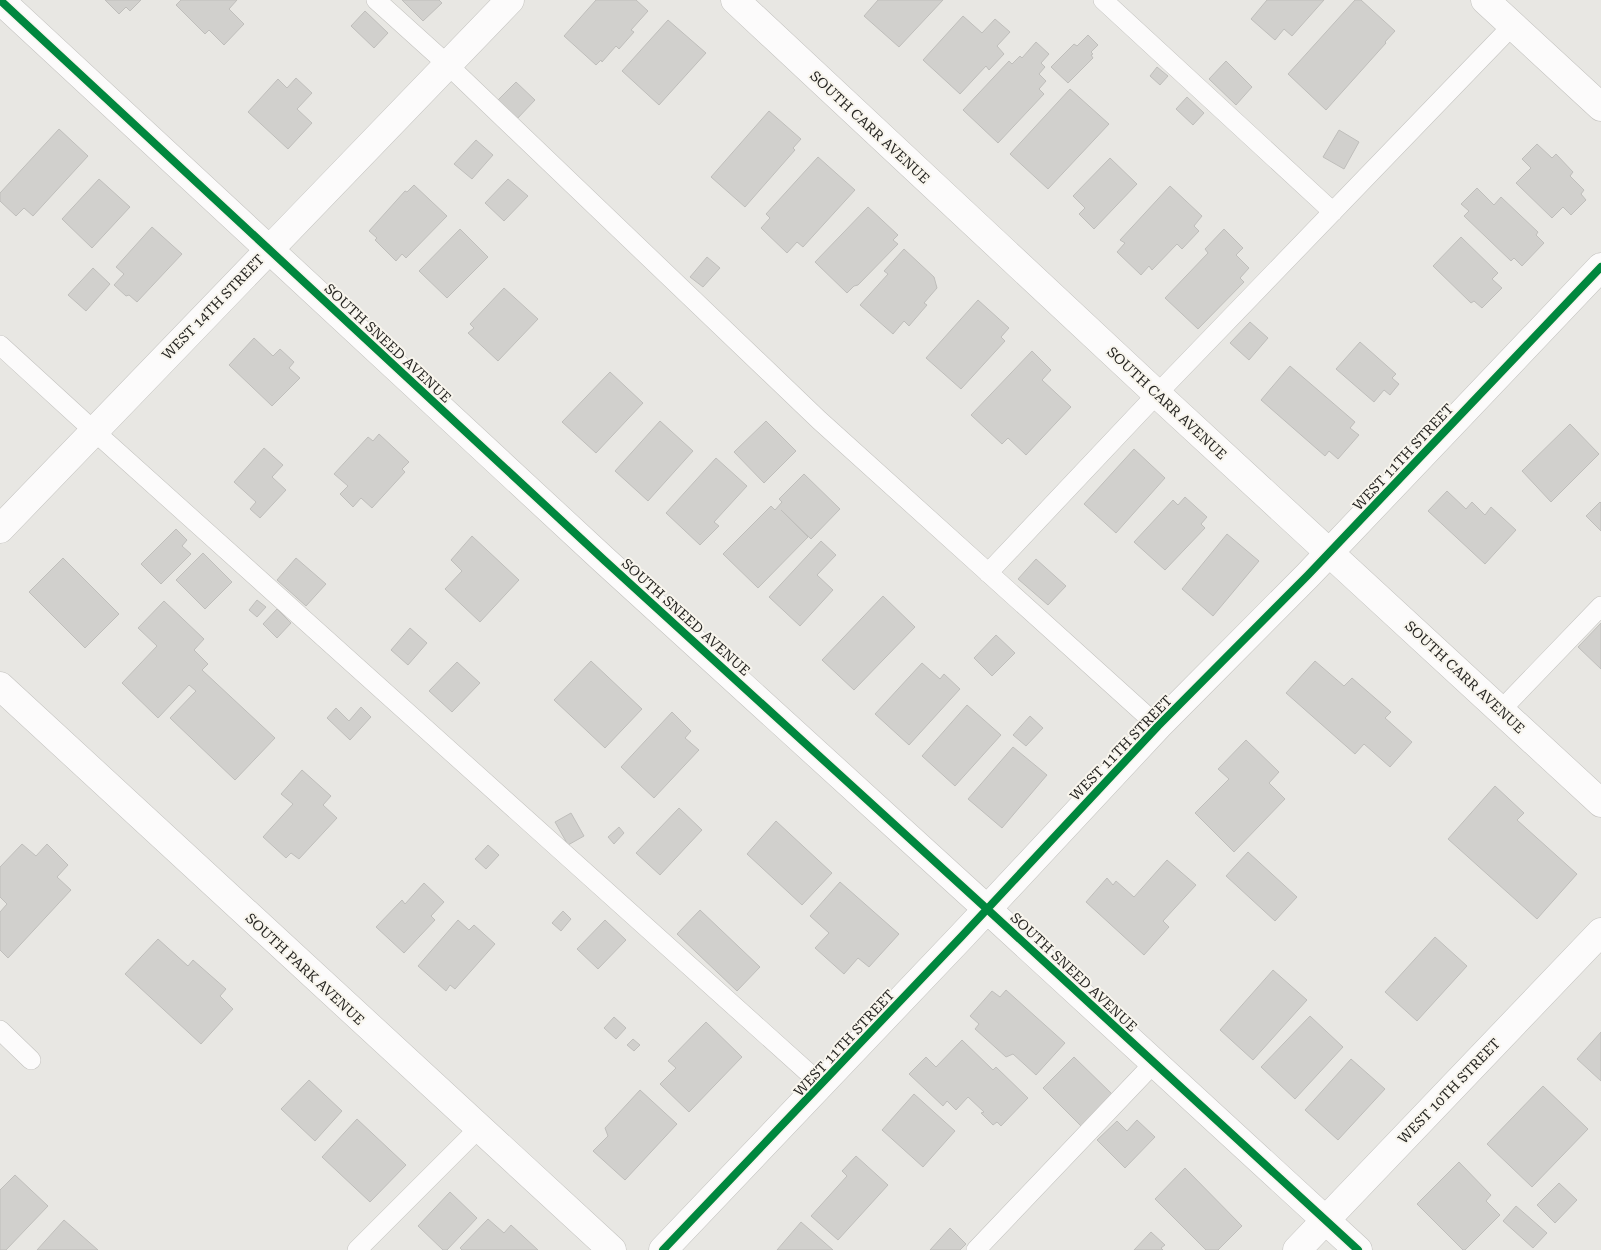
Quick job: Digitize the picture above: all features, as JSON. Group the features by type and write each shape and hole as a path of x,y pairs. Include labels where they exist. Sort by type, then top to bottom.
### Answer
{"street":[{"name":"SOUTH SNEED AVENUE","path":"0,0 604,560 1358,1250"},
{"name":"WEST 14TH STREET","path":"0,529 510,0"},
{"name":"SOUTH CARR AVENUE","path":"735,0 1157,394 1601,802"},
{"path":"1485,0 1601,107"},
{"name":"WEST 11TH STREET","path":"663,1250 822,1085 1158,726 1330,552 1601,267"},
{"name":"SOUTH PARK AVENUE","path":"0,686 478,1129 612,1250"},
{"name":"WEST 10TH STREET","path":"1297,1250 1601,932"}],"lane":[{"path":"376,0 448,65 819,420 1158,726"},
{"path":"1103,0 1332,212"},
{"path":"988,573 1157,394 1512,25"},
{"path":"0,345 822,1085"},
{"path":"1501,710 1601,606"},
{"path":"0,1030 32,1060"},
{"path":"976,1250 1154,1063"},
{"path":"357,1250 478,1129"}],"building":[{"path":"105,0 141,0 130,11 126,7 119,14"},
{"path":"181,0 237,0 229,9 244,24 224,45 209,30 205,34 176,5"},
{"path":"402,0 439,0 442,3 423,21"},
{"path":"596,0 636,0 648,11 631,30 634,32 619,49 616,46 602,62 601,60 596,65 564,36"},
{"path":"878,0 943,0 899,47 864,16"},
{"path":"1267,0 1324,0 1292,36 1284,29 1275,40 1251,19"},
{"path":"1355,0 1361,0 1395,31 1326,110 1288,74"},
{"path":"365,11 388,33 374,48 351,26"},
{"path":"963,16 982,33 995,19 1010,32 997,46 1004,54 989,70 986,66 960,94 923,60"},
{"path":"668,20 706,53 659,105 622,71"},
{"path":"1088,35 1098,45 1091,52 1093,58 1068,83 1051,67 1074,44 1077,46"},
{"path":"1036,42 1049,54 1041,63 1045,67 1039,74 1046,81 1039,89 1044,94 998,143 963,110 1009,61 1012,64 1020,56 1022,58"},
{"path":"1226,61 1252,87 1236,105 1209,79"},
{"path":"1157,67 1168,76 1160,85 1150,76"},
{"path":"296,78 312,93 297,109 312,123 288,149 248,112 278,79 287,88"},
{"path":"516,82 535,100 516,120 496,102"},
{"path":"1070,89 1109,124 1048,189 1010,154"},
{"path":"1187,97 1204,113 1193,125 1176,109"},
{"path":"769,111 801,139 793,148 795,150 745,207 711,177"},
{"path":"59,129 88,156 33,216 24,208 16,216 0,201 0,193"},
{"path":"1339,130 1359,142 1344,169 1323,157"},
{"path":"476,140 493,155 472,179 454,164"},
{"path":"1537,144 1552,158 1556,154 1573,172 1570,176 1584,190 1581,194 1586,200 1571,215 1563,207 1552,218 1516,183 1531,168 1522,159"},
{"path":"818,157 855,190 803,247 797,242 787,253 761,228 770,218 766,214"},
{"path":"1110,158 1137,184 1094,229 1079,214 1085,208 1073,196"},
{"path":"99,179 130,207 92,248 62,219"},
{"path":"508,179 528,196 504,221 485,203"},
{"path":"414,185 447,216 406,258 402,254 396,261 375,240 377,238 369,231 405,191 407,192"},
{"path":"1170,186 1202,216 1194,226 1199,231 1182,249 1177,244 1152,270 1149,266 1141,275 1117,252 1125,243 1120,240"},
{"path":"1477,188 1494,205 1501,197 1538,232 1536,235 1544,243 1522,266 1514,258 1511,261 1464,216 1469,211 1461,204"},
{"path":"868,207 898,235 893,240 898,244 858,285 854,286 847,293 815,262"},
{"path":"152,227 182,254 137,302 129,295 126,296 114,285 124,274 116,267"},
{"path":"460,229 488,257 447,298 419,271"},
{"path":"1224,229 1243,248 1236,255 1249,268 1240,278 1244,282 1198,329 1165,298 1208,253 1205,249"},
{"path":"1461,237 1498,273 1492,279 1502,288 1482,308 1474,301 1471,303 1433,266"},
{"path":"904,249 934,277 937,288 924,303 927,305 909,326 904,321 893,334 860,305 888,274 884,271"},
{"path":"707,257 720,268 703,287 690,277"},
{"path":"93,268 110,284 86,311 68,295"},
{"path":"504,288 538,319 498,361 468,333 474,328 470,324"},
{"path":"978,300 1009,328 1001,337 1005,341 961,389 926,358"},
{"path":"1250,322 1268,338 1249,360 1230,343"},
{"path":"254,338 273,356 280,349 294,362 289,368 300,378 272,406 229,365"},
{"path":"1360,342 1396,374 1392,378 1399,384 1390,395 1384,390 1374,402 1336,369"},
{"path":"1032,351 1051,370 1042,380 1071,407 1026,455 1008,438 1002,444 971,415"},
{"path":"1290,366 1355,422 1350,428 1359,435 1338,459 1329,451 1325,456 1261,400"},
{"path":"610,372 643,403 596,453 562,422"},
{"path":"660,421 693,451 648,501 615,471"},
{"path":"766,421 796,451 764,483 734,452"},
{"path":"1570,424 1599,454 1551,502 1522,471"},
{"path":"379,434 409,462 402,469 405,472 372,508 361,498 353,507 340,494 348,486 334,474 368,437 373,441"},
{"path":"264,448 283,465 272,477 286,490 260,518 250,509 256,502 234,482"},
{"path":"1134,449 1165,478 1116,533 1084,504"},
{"path":"716,458 747,486 714,522 719,526 700,545 666,513"},
{"path":"804,474 840,509 811,539 781,510 808,537 758,588 723,554 771,506 775,510 782,502 779,499"},
{"path":"1447,491 1466,509 1472,502 1485,515 1491,507 1516,530 1485,564 1428,511"},
{"path":"1185,497 1207,517 1201,524 1205,528 1165,570 1134,542 1173,500 1178,505"},
{"path":"1601,503 1601,531 1586,516"},
{"path":"176,529 187,540 182,546 191,554 161,584 141,564"},
{"path":"1227,534 1259,561 1213,616 1182,589"},
{"path":"472,536 519,580 480,622 445,589 462,571 451,560"},
{"path":"821,541 836,555 817,575 833,590 800,626 769,597"},
{"path":"203,553 232,582 205,609 176,580"},
{"path":"63,558 119,614 85,648 29,592"},
{"path":"296,558 326,584 306,606 277,580"},
{"path":"1036,559 1066,586 1048,605 1018,579"},
{"path":"883,596 915,627 854,690 822,660"},
{"path":"257,600 266,607 257,617 249,610"},
{"path":"164,601 204,639 194,650 208,664 202,670 275,738 235,780 170,718 196,691 189,685 158,718 122,683 157,646 138,628"},
{"path":"277,609 291,623 277,638 263,624"},
{"path":"1601,623 1601,669 1578,647"},
{"path":"410,628 427,643 408,665 391,650"},
{"path":"996,635 1015,653 992,676 974,658"},
{"path":"591,661 642,709 605,748 554,700"},
{"path":"1315,661 1344,686 1352,678 1391,712 1385,718 1412,742 1390,767 1364,744 1355,754 1286,693"},
{"path":"457,662 480,683 452,712 429,691"},
{"path":"922,663 940,679 944,674 960,689 909,745 875,714"},
{"path":"967,705 1001,735 955,786 922,756"},
{"path":"361,707 371,717 350,740 327,718 336,708 349,721"},
{"path":"672,712 691,731 685,738 699,750 654,798 621,767"},
{"path":"1030,716 1043,728 1026,746 1013,735"},
{"path":"1246,740 1279,772 1269,783 1285,799 1234,852 1195,813 1229,779 1218,769"},
{"path":"1013,747 1047,775 1002,828 968,799"},
{"path":"302,770 331,796 323,805 337,818 299,859 291,853 286,858 263,837 293,804 281,794"},
{"path":"1495,786 1524,813 1517,820 1577,874 1537,919 1448,839"},
{"path":"679,808 702,830 660,875 636,853"},
{"path":"571,813 584,836 568,845 555,822"},
{"path":"776,821 832,873 802,905 747,854"},
{"path":"619,827 624,833 614,844 608,837"},
{"path":"22,844 36,856 47,844 68,865 57,877 71,890 8,958 0,950 0,912 7,904 0,897 0,867"},
{"path":"488,845 499,855 486,869 475,859"},
{"path":"1248,852 1297,897 1275,921 1226,876"},
{"path":"1167,860 1196,885 1163,921 1169,927 1144,955 1086,902 1107,878 1113,885 1116,881 1134,897"},
{"path":"840,882 899,934 869,967 858,958 844,974 815,948 829,933 810,916"},
{"path":"424,883 444,902 431,916 435,920 404,953 376,927 402,900 405,904"},
{"path":"700,910 760,967 737,991 677,934"},
{"path":"563,911 571,919 561,931 552,923"},
{"path":"458,920 469,930 474,925 495,944 455,989 450,985 446,991 418,966"},
{"path":"605,920 626,940 598,969 577,949"},
{"path":"1435,937 1467,966 1417,1021 1385,992"},
{"path":"158,939 188,966 193,960 226,989 220,996 233,1009 201,1044 125,974"},
{"path":"1273,970 1307,1000 1253,1060 1220,1030"},
{"path":"1006,990 1065,1043 1036,1075 1013,1054 1006,1057 975,1029 979,1024 970,1016 992,991 1000,997"},
{"path":"1310,1016 1343,1047 1295,1099 1261,1067"},
{"path":"614,1017 626,1028 616,1039 604,1028"},
{"path":"706,1022 742,1057 689,1112 660,1084 676,1068 668,1061"},
{"path":"1601,1032 1601,1081 1577,1059"},
{"path":"633,1039 640,1045 634,1051 627,1045"},
{"path":"962,1040 993,1070 996,1067 1028,1098 1001,1126 997,1122 993,1125 981,1113 984,1112 968,1097 956,1110 947,1101 943,1106 909,1074 926,1057 936,1067"},
{"path":"1074,1057 1114,1096 1083,1128 1043,1088"},
{"path":"1351,1059 1385,1089 1338,1140 1305,1110"},
{"path":"309,1080 342,1111 315,1141 281,1109"},
{"path":"1543,1086 1588,1129 1532,1187 1487,1144"},
{"path":"640,1090 677,1124 625,1180 593,1151 608,1136 605,1128"},
{"path":"914,1094 955,1131 923,1167 882,1130"},
{"path":"357,1119 406,1165 370,1202 322,1157"},
{"path":"1137,1120 1155,1137 1125,1168 1097,1140 1117,1121 1127,1131"},
{"path":"856,1156 888,1185 838,1240 811,1216 847,1176 842,1171"},
{"path":"1459,1162 1491,1195 1486,1201 1500,1215 1465,1250 1417,1204"},
{"path":"1185,1168 1242,1226 1218,1250 1206,1250 1155,1199"},
{"path":"15,1175 48,1206 6,1250 0,1250 0,1190"},
{"path":"1559,1183 1577,1200 1555,1223 1537,1205"},
{"path":"450,1192 477,1218 447,1250 443,1250 418,1226"},
{"path":"1516,1206 1547,1233 1533,1248 1503,1221"},
{"path":"488,1219 504,1233 511,1225 538,1250 462,1250 460,1248"},
{"path":"64,1220 98,1250 37,1250"},
{"path":"801,1222 833,1250 777,1250"},
{"path":"950,1228 966,1244 960,1250 930,1250"},
{"path":"1151,1232 1165,1245 1161,1248 1163,1250 1134,1250"}],"cycle path":[{"path":"0,0 604,560 1358,1250"},
{"path":"663,1250 962,936 1158,726 1308,575 1601,267"}]}
